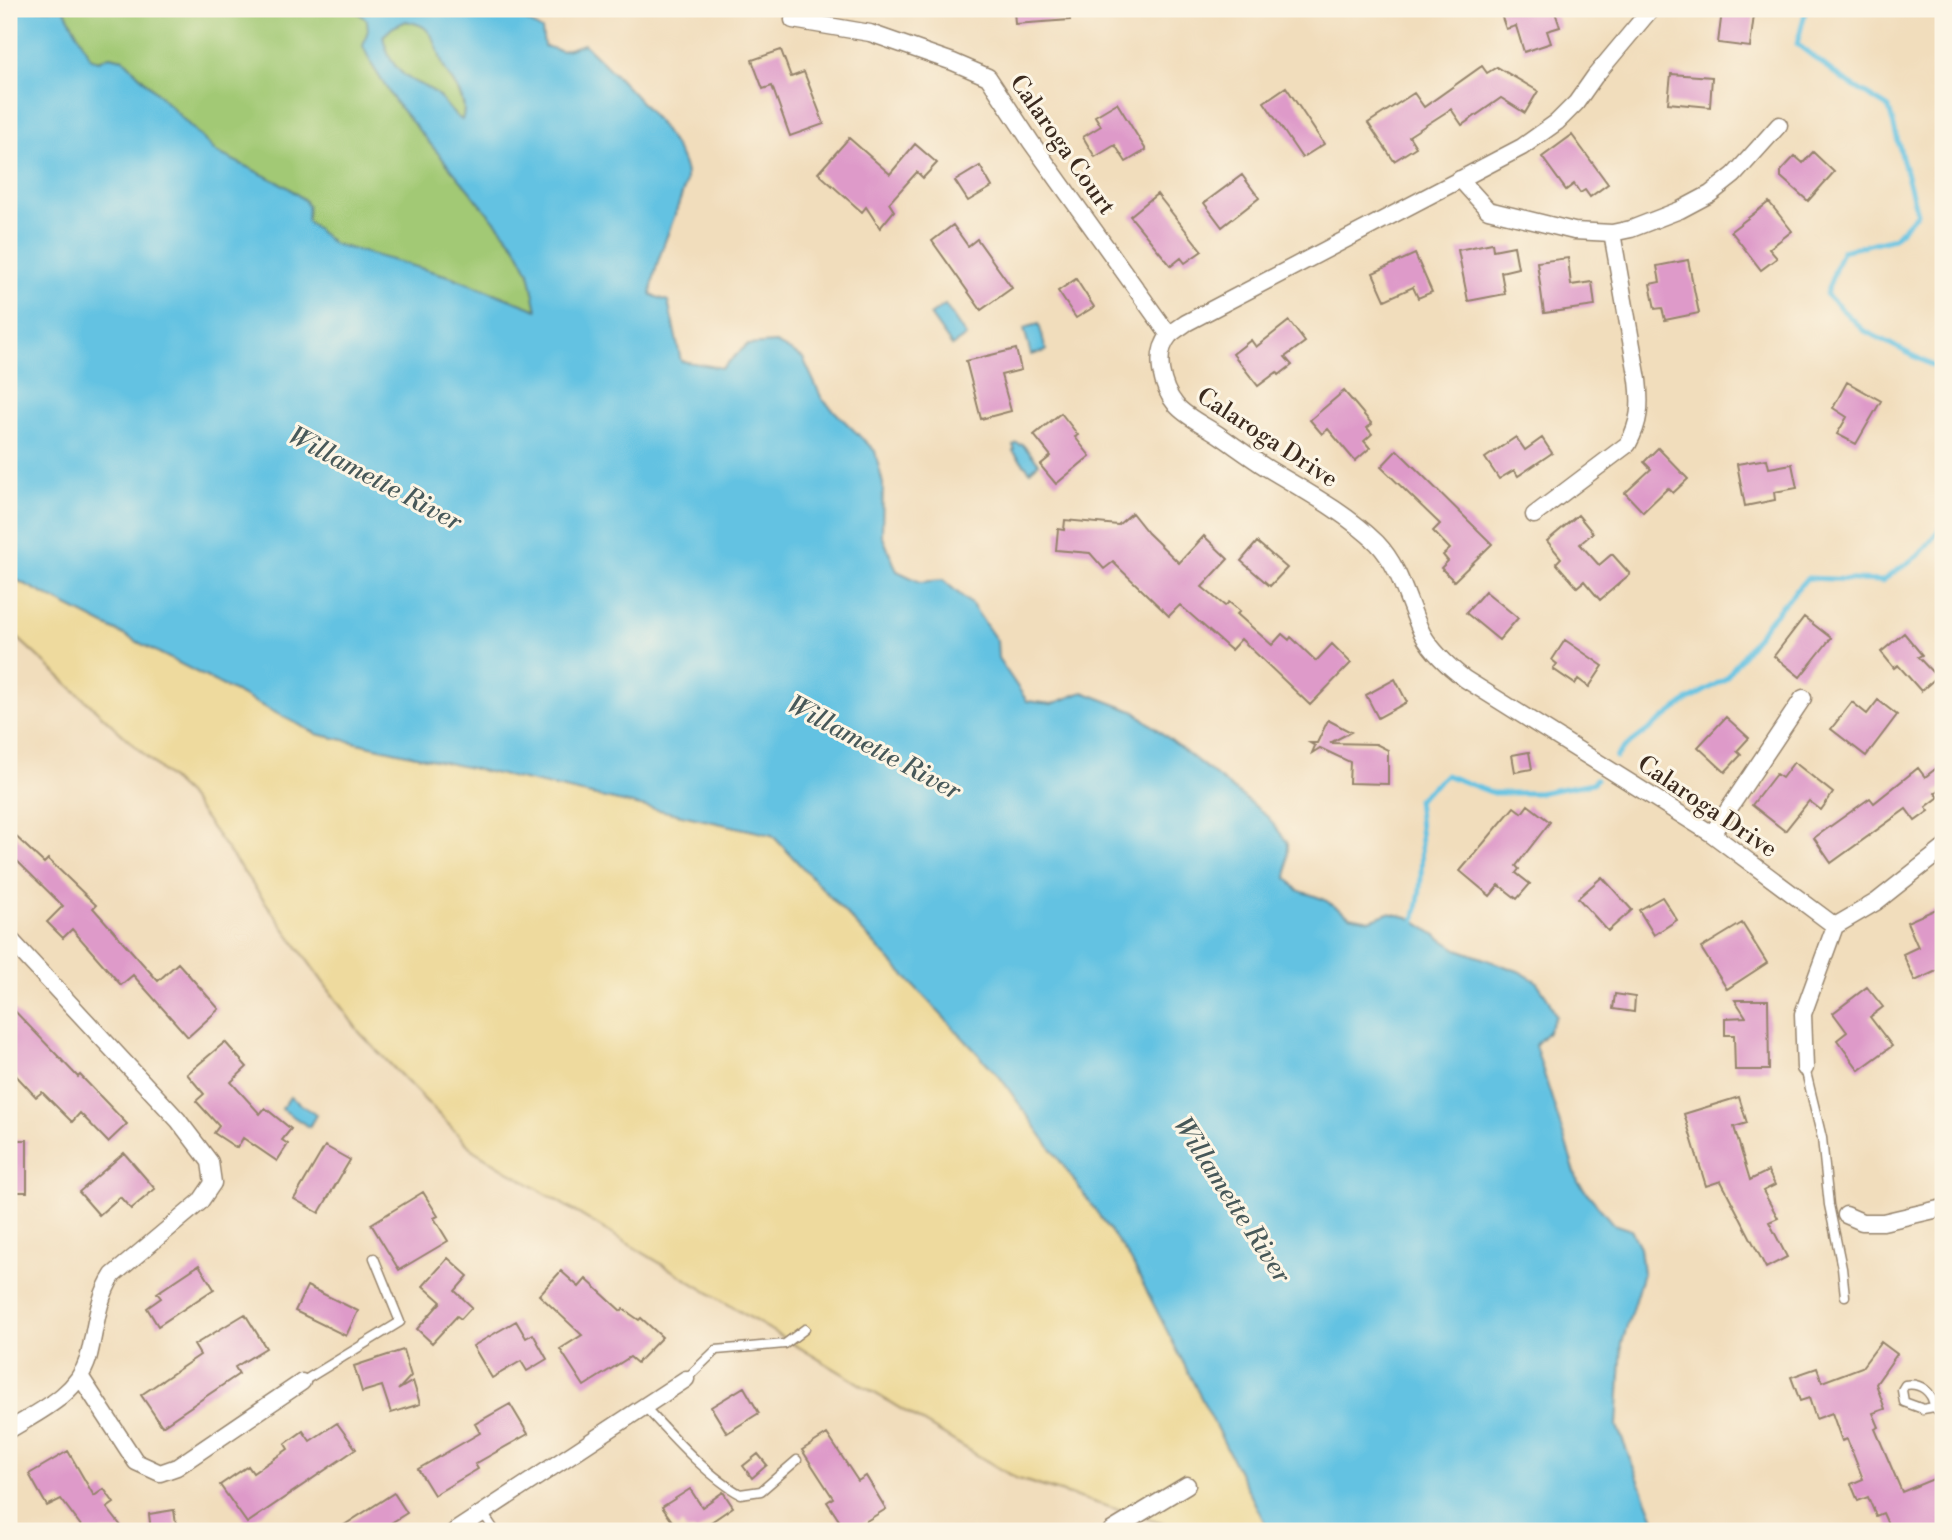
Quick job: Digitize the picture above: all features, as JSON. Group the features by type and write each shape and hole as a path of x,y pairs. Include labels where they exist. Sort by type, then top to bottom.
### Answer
{"street":[{"path":"1169,335 1186,323 1522,148 1557,122 1576,103 1595,75 1651,9"},
{"name":"Calaroga Court","path":"793,20 870,33 988,77 1031,142 1169,335"},
{"path":"1461,179 1488,209 1574,232 1612,233 1680,210 1710,194 1734,175 1779,125"},
{"path":"1534,515 1628,444 1637,429 1640,396 1638,380 1612,233"},
{"name":"Calaroga Drive","path":"1169,335 1162,354 1161,373 1166,391 1177,407 1310,494 1378,545 1390,559 1409,597 1422,632 1445,664 1712,834 1835,926"},
{"path":"1712,834 1803,698"},
{"path":"1805,1068 1803,1013 1835,926 1876,902 1943,849"},
{"path":"9,938 178,1120 210,1162 213,1183 200,1202 113,1275 103,1290 88,1360 80,1376 61,1398 9,1430"},
{"path":"1839,1214 1862,1222 1883,1222 1943,1208"},
{"path":"80,1376 136,1462 160,1473 177,1467 302,1382"},
{"path":"455,1531 686,1379"},
{"path":"1111,1531 1187,1485"}],"lane":[{"path":"1805,1068 1839,1214 1845,1296"},
{"path":"302,1382 400,1322 374,1258"},
{"path":"686,1379 716,1350 785,1344 805,1329"},
{"path":"645,1406 683,1446 720,1480 740,1494 761,1491 797,1460"},
{"path":"1934,1407 1943,1415"},
{"path":"483,1513 495,1531"}],"green space":[{"path":"64,9 354,9 367,20 372,65 396,103 515,245 529,272 537,310 452,277 333,244 307,221 308,206 304,200 286,186 216,152 123,59 110,56 99,61 91,59"},
{"path":"406,21 425,27 431,33 443,64 462,99 462,120 435,93 405,76 392,61 383,36"}],"sand":[{"path":"9,576 317,734 772,835 1000,1077 1131,1260 1269,1531 1187,1531 1015,1478 473,1150 360,1033 187,794 9,630"}],"water":[{"name":"Willamette River","path":"9,9 64,9 91,59 99,61 109,56 123,59 216,152 286,186 304,200 308,206 307,221 334,244 452,277 537,310 529,272 515,245 396,103 363,46 368,30 367,20 354,9 529,9 523,19 542,30 544,46 562,51 584,44 646,107 675,146 683,163 685,184 659,260 651,295 668,301 681,361 722,368 747,345 776,343 803,358 822,399 875,451 883,484 882,535 897,571 920,582 943,580 972,605 997,641 998,658 1027,701 1052,704 1083,692 1135,712 1266,815 1288,843 1287,878 1297,890 1323,899 1350,916 1370,920 1388,913 1408,917 1457,949 1518,971 1536,981 1556,1016 1547,1033 1535,1045 1578,1182 1613,1224 1631,1230 1640,1247 1643,1273 1622,1343 1617,1426 1659,1531 1269,1531 1131,1260 1000,1077 772,835 317,734 9,576","holes":["406,21 424,27 433,38 445,69 462,99 462,120 435,93 405,76 389,55 383,36"]},
{"path":"945,305 966,336 952,346 930,315"},
{"path":"1039,324 1046,351 1031,355 1024,328"},
{"path":"1022,444 1039,463 1030,471 1013,451 1013,446"},
{"path":"290,1097 316,1115 309,1127 282,1109"}],"building":[{"path":"1014,9 1069,9 1070,20 1015,24"},
{"path":"1499,9 1554,9 1560,27 1547,31 1551,43 1524,52 1516,26 1506,29"},
{"path":"1722,11 1754,15 1750,47 1718,43"},
{"path":"781,50 791,77 804,72 824,124 790,136 772,86 763,89 752,60"},
{"path":"1482,66 1487,73 1497,67 1538,91 1525,113 1501,98 1462,125 1451,109 1409,136 1416,147 1394,161 1368,123 1414,93 1424,107"},
{"path":"1671,74 1712,77 1710,107 1668,103"},
{"path":"1286,87 1324,144 1302,158 1264,102"},
{"path":"1117,103 1146,150 1126,162 1115,145 1095,157 1083,137 1101,126 1095,116"},
{"path":"1572,135 1608,184 1590,197 1585,190 1580,193 1574,184 1566,190 1542,157"},
{"path":"849,138 890,174 915,144 937,163 923,178 917,172 889,203 894,211 880,228 866,207 862,212 818,173"},
{"path":"1813,152 1834,172 1808,201 1781,177 1781,171 1795,156 1803,163"},
{"path":"980,166 992,187 968,201 955,181"},
{"path":"1242,175 1259,198 1222,227 1204,203"},
{"path":"1157,194 1202,251 1185,263 1181,258 1171,266 1130,216"},
{"path":"1769,202 1792,231 1769,249 1777,258 1761,270 1731,231"},
{"path":"953,225 968,246 977,239 1012,288 981,310 932,241"},
{"path":"1492,243 1493,250 1514,246 1518,268 1501,272 1505,294 1468,301 1458,250"},
{"path":"1415,254 1432,292 1418,298 1413,287 1385,300 1373,273"},
{"path":"1568,258 1571,285 1592,282 1595,306 1544,313 1537,262"},
{"path":"1688,260 1699,313 1665,320 1662,308 1655,309 1650,284 1660,282 1657,266"},
{"path":"1076,279 1094,307 1076,318 1058,291"},
{"path":"1289,321 1305,342 1285,357 1292,365 1258,386 1233,354 1251,340 1256,347"},
{"path":"1016,349 1021,370 1001,375 1011,411 981,419 966,361"},
{"path":"1847,382 1881,401 1856,444 1837,434 1847,417 1833,408"},
{"path":"1344,391 1372,424 1367,428 1372,434 1364,441 1370,448 1355,461 1328,429 1322,434 1310,420"},
{"path":"1061,413 1090,456 1056,484 1040,465 1051,456 1034,435"},
{"path":"1516,437 1525,450 1542,438 1552,453 1518,476 1514,470 1499,479 1485,458"},
{"path":"1658,448 1688,479 1673,493 1668,488 1643,512 1625,493 1651,469 1644,462"},
{"path":"1397,450 1492,544 1454,581 1441,568 1448,561 1443,555 1450,549 1433,531 1440,524 1381,467"},
{"path":"1767,459 1769,468 1792,464 1797,488 1774,492 1775,500 1745,506 1737,464"},
{"path":"1132,513 1179,563 1204,536 1228,559 1202,587 1225,606 1229,602 1240,611 1237,614 1272,645 1282,634 1289,640 1291,637 1316,661 1332,644 1351,663 1310,705 1241,639 1231,650 1180,605 1169,616 1113,562 1104,569 1090,553 1056,550 1058,529 1064,530 1065,520 1118,525"},
{"path":"1578,515 1593,533 1580,544 1599,565 1612,554 1630,574 1600,600 1584,581 1577,587 1556,563 1561,558 1547,541"},
{"path":"1257,542 1287,568 1270,586 1241,561"},
{"path":"1485,591 1518,618 1499,640 1466,613"},
{"path":"1804,617 1831,638 1800,677 1774,656"},
{"path":"1904,633 1922,655 1918,657 1937,677 1921,691 1898,665 1894,668 1881,652"},
{"path":"1565,640 1603,666 1589,687 1578,679 1575,684 1553,669 1557,664 1552,660"},
{"path":"1395,679 1407,702 1378,718 1366,695"},
{"path":"1878,700 1897,715 1866,756 1831,729 1852,702 1867,714"},
{"path":"1726,717 1749,738 1737,751 1741,755 1725,772 1698,747"},
{"path":"1328,720 1351,732 1330,743 1376,744 1388,750 1388,784 1349,783 1350,762 1320,748 1312,753 1315,746 1310,743 1317,743"},
{"path":"1529,752 1532,769 1515,772 1512,755"},
{"path":"1794,762 1833,793 1821,810 1809,801 1785,831 1752,805 1776,774 1782,778"},
{"path":"1943,763 1943,787 1935,793 1939,797 1926,807 1929,811 1915,821 1906,809 1831,863 1814,838 1870,798 1874,803 1918,768 1925,777"},
{"path":"1528,805 1550,822 1516,866 1519,869 1516,873 1530,884 1517,899 1499,885 1490,896 1460,871 1514,807 1522,813"},
{"path":"9,830 44,863 48,859 96,905 93,908 158,981 178,963 219,1009 188,1037 133,975 121,985 72,929 63,938 47,922 63,906 9,853"},
{"path":"1602,877 1632,910 1608,931 1578,898"},
{"path":"1662,897 1677,920 1654,935 1639,910"},
{"path":"1943,906 1943,968 1915,981 1903,954 1918,947 1907,922"},
{"path":"1742,923 1767,963 1727,989 1701,948"},
{"path":"1867,987 1883,1007 1870,1017 1892,1046 1859,1070 1837,1040 1847,1032 1833,1013"},
{"path":"1615,994 1635,997 1634,1012 1613,1009"},
{"path":"1735,1000 1768,1000 1769,1070 1735,1070 1734,1035 1725,1035 1725,1018 1746,1017"},
{"path":"9,1005 127,1124 108,1142 80,1113 72,1122 42,1092 36,1097 9,1068"},
{"path":"225,1042 247,1067 231,1082 260,1114 265,1108 291,1129 282,1140 288,1144 277,1161 243,1138 237,1148 214,1133 219,1126 196,1101 204,1094 187,1074"},
{"path":"1739,1097 1747,1123 1734,1127 1750,1180 1768,1171 1775,1185 1763,1191 1778,1218 1769,1222 1787,1257 1766,1268 1721,1181 1706,1186 1684,1114"},
{"path":"9,1140 27,1140 27,1192 9,1192"},
{"path":"325,1146 350,1160 319,1213 294,1199"},
{"path":"124,1153 155,1189 131,1209 120,1197 99,1215 79,1192"},
{"path":"423,1192 438,1216 434,1218 448,1241 399,1270 371,1224"},
{"path":"448,1258 468,1276 455,1291 472,1307 461,1319 457,1316 432,1343 417,1329 441,1302 423,1286"},
{"path":"199,1265 214,1289 158,1326 147,1308 161,1298 157,1293"},
{"path":"561,1271 579,1287 586,1279 621,1311 623,1309 639,1320 641,1318 662,1337 637,1363 630,1357 584,1386 560,1349 582,1335 539,1295"},
{"path":"307,1286 358,1311 346,1336 295,1311"},
{"path":"245,1314 266,1348 235,1367 239,1374 162,1426 141,1395 200,1355 194,1345"},
{"path":"516,1321 526,1338 533,1334 547,1359 527,1371 521,1361 492,1378 473,1346"},
{"path":"1881,1342 1897,1354 1876,1384 1885,1409 1873,1413 1879,1427 1875,1429 1902,1492 1943,1475 1943,1531 1891,1531 1883,1513 1876,1516 1868,1497 1858,1501 1851,1484 1863,1479 1847,1439 1842,1441 1832,1413 1816,1419 1809,1398 1800,1401 1791,1377 1817,1368 1822,1382 1862,1367"},
{"path":"403,1350 411,1376 398,1390 413,1381 420,1404 391,1413 382,1386 362,1392 354,1366"},
{"path":"744,1387 759,1413 727,1433 711,1407"},
{"path":"510,1404 528,1434 475,1464 478,1469 434,1495 418,1469 480,1433 475,1424"},
{"path":"337,1423 356,1449 247,1523 220,1485 248,1466 253,1473 288,1449 285,1444 303,1431 310,1441"},
{"path":"827,1434 858,1481 866,1476 886,1509 850,1531 846,1531 827,1502 833,1498 802,1450"},
{"path":"68,1451 94,1496 104,1489 114,1503 107,1508 125,1531 85,1531 61,1499 47,1506 29,1474"},
{"path":"758,1454 767,1465 752,1478 743,1466"},
{"path":"690,1489 702,1507 723,1492 733,1507 698,1531 687,1531 682,1524 677,1528 662,1507"},
{"path":"394,1493 407,1513 378,1531 335,1531"},
{"path":"174,1510 177,1531 151,1531 149,1514"}],"waterway":[{"path":"1806,9 1797,44 1842,79 1889,108 1917,213 1894,238 1842,251 1826,294 1863,330 1943,371"},
{"path":"1616,757 1624,748 1687,701 1725,679 1768,622 1807,578 1882,581 1920,554 1943,526"},
{"path":"1414,921 1422,860 1417,800 1446,775 1493,793 1538,793 1593,783 1596,779"}]}
